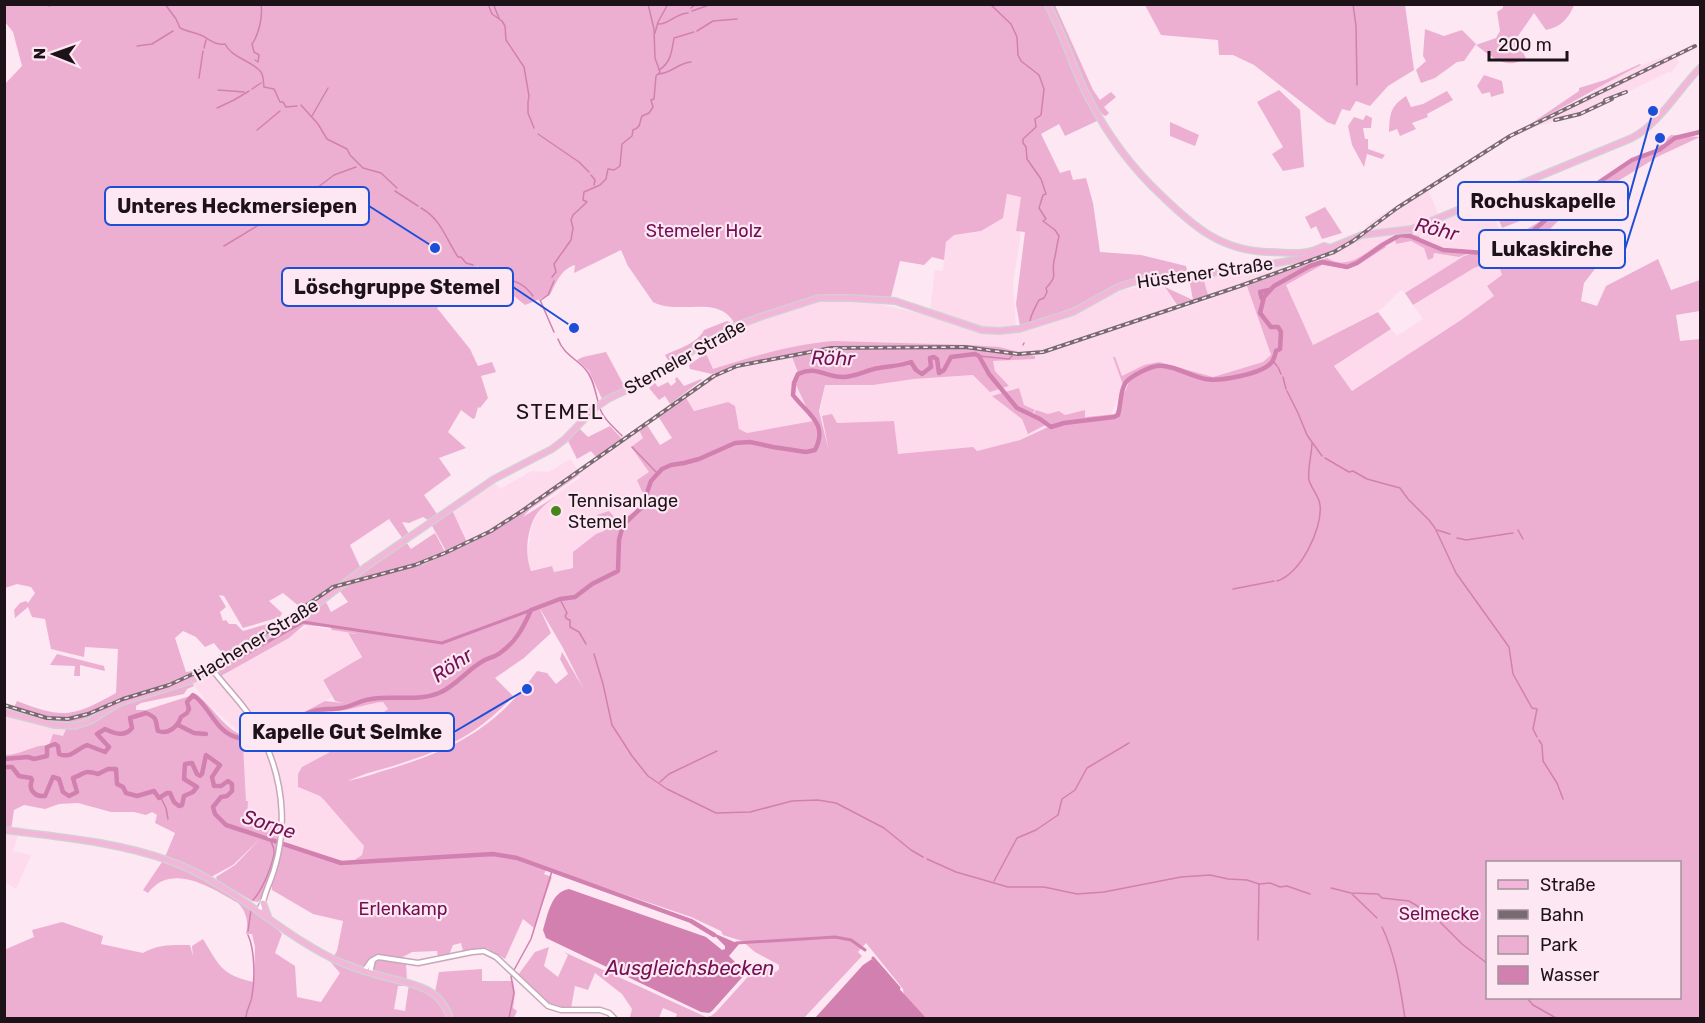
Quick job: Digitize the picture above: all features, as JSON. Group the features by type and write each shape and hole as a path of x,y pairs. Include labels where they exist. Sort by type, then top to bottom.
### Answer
{"main road":[{"path":"1047,4 1085,91 1108,131 1140,176 1182,216 1218,240 1249,251 1295,254 1312,252 1324,246 1330,248"},
{"name":"Hüstener Straße","path":"878,300 895,301 982,330 1007,331 1073,312 1118,287 1140,280 1230,271 1306,258 1362,235 1412,229 1632,138 1654,122 1680,88 1699,70"},
{"name":"Stemeler Straße","path":"394,547 494,479 552,449 595,408 608,399 648,380 675,361 734,327 819,298 878,300"},
{"name":"Hachener Straße","path":"4,712 55,725 78,726 119,703 185,683 320,602 394,547"},
{"path":"4,830 112,845 152,855 204,876 321,952 367,972 419,985 434,994 445,1007 450,1018"},
{"path":"263,903 269,918"}],"street":[{"path":"211,668 247,712 261,734 274,766 281,793 282,839 275,870 263,903 257,909"},
{"path":"257,909 265,895"},
{"path":"367,972 373,960 381,956 418,963 472,951 488,952 548,1006 565,1010 600,1010 609,1013 614,1018"}],"shaded area":[{"path":"1695,45 1696,47 1676,59 1679,62 1671,73 1584,113 1524,130 1523,128 1577,102 1606,83 1647,63"},
{"path":"1428,190 1439,216 1406,228 1365,233 1366,226 1378,217 1420,191"},
{"path":"1006,194 1021,196 1016,231 1020,231 1020,239 1013,283 1016,328 988,329 930,311 935,270 943,271 946,242 954,235 981,231"},
{"path":"1487,199 1504,241 1464,256 1405,293 1401,290 1380,310 1313,345 1286,285 1322,265 1348,269 1355,260 1347,263 1331,261 1327,258 1359,240 1398,235"},
{"path":"1497,260 1503,275 1495,296 1352,391 1334,366 1391,329 1397,336 1423,319 1413,305 1474,268"},
{"path":"1283,264 1284,267 1276,274 1248,287 1271,356 1263,362 1213,377 1159,362 1122,376 1123,385 1111,414 1074,417 1041,429 1020,440 949,458 916,463 855,462 829,451 820,411 825,385 873,385 914,379 973,375 995,371 993,361 1034,359 971,345 833,341 811,343 713,369 705,348 736,337 733,330 823,300 866,301 939,318 982,333 996,334 1059,319 1083,310 1121,290 1151,285 1155,280 1163,280 1178,310 1209,300 1203,277"},
{"path":"791,353 797,373 795,384 813,421 747,434 739,429 728,402 693,411 685,395 712,374 750,362"},
{"path":"639,430 643,438 631,447 650,472 640,506 627,517 616,521 612,514 597,515 603,531 573,552 573,567 554,572 552,566 531,570 527,560 531,528 538,512 563,489 580,478 578,471 501,524 468,541 452,510 495,483 500,489 532,471 549,472 570,459 578,470"},
{"path":"308,626 347,632 361,657 322,680 332,697 264,733 267,740 318,712 345,710 369,703 383,702 388,709 328,753 302,767 299,788 320,796 364,846 362,855 350,863 277,841 278,821 247,821 248,801 246,801 243,744 264,744 259,734 245,737 209,705 192,683 208,674 217,679"},
{"path":"4,714 66,729 65,736 49,745 45,744 27,752 5,755"},
{"path":"5,833 18,835 13,851 31,855 16,889 5,882"}],"green space":[{"name":"Stemeler Holz","path":"5,4 1046,5 1099,120 1065,136 1059,124 1041,134 1060,173 1070,170 1073,180 1086,178 1093,203 1100,252 1141,255 1186,266 1188,274 1150,277 1146,284 1129,286 1125,283 1085,304 1020,326 1016,304 1025,232 1016,231 1021,197 1007,194 1003,218 981,231 954,235 946,242 944,260 932,257 924,265 900,261 891,297 821,294 768,311 735,325 729,315 710,307 663,306 653,302 628,266 621,250 574,273 575,265 570,267 559,277 550,295 525,305 477,266 473,275 474,284 470,284 437,308 470,349 478,366 492,362 496,372 481,376 488,398 480,408 478,407 475,418 473,419 461,410 448,432 466,448 439,458 451,475 424,495 437,514 428,520 423,517 409,523 402,522 409,534 403,539 389,519 350,545 361,569 341,583 329,587 296,612 300,607 283,593 269,601 282,613 280,617 243,628 224,596 219,595 226,607 220,612 223,621 236,624 243,631 288,618 211,664 222,653 214,643 205,647 196,637 183,631 175,638 186,672 199,670 171,682 110,702 111,705 85,719 63,723 39,720 12,712 17,701 46,711 68,713 89,707 116,693 118,649 85,647 84,657 51,649 45,619 32,617 28,607 15,618 14,610 20,603 26,601 28,603 35,593 31,587 17,584 5,588 4,85 22,66 13,32 5,22"},
{"path":"1050,5 1055,5 1093,90 1100,100 1111,92 1116,97 1104,107 1109,113 1106,116 1099,111 1083,84"},
{"path":"1145,5 1405,5 1414,70 1388,86 1370,106 1356,101 1350,111 1342,109 1335,125 1327,122 1254,65 1233,55 1219,55 1218,40 1161,35"},
{"path":"1503,5 1574,5 1564,21 1546,30 1534,13 1516,39 1526,58 1519,62 1506,63 1476,45 1496,38 1500,31 1497,12 1503,8"},
{"path":"1425,29 1444,36 1462,30 1476,44 1464,61 1457,62 1435,78 1421,83 1416,70 1426,61 1423,56"},
{"path":"1640,64 1529,125 1579,91 1579,88 1605,80"},
{"path":"1484,75 1502,81 1504,93 1491,97 1490,92 1482,94 1477,86"},
{"path":"1279,90 1300,110 1304,167 1283,171 1272,154 1283,147 1257,102"},
{"path":"1447,91 1453,100 1427,114 1428,117 1412,123 1416,129 1400,136 1397,129 1389,132 1392,111 1406,96 1411,107 1423,104"},
{"path":"1366,115 1372,118 1371,128 1363,128 1365,139 1368,139 1368,149 1385,155 1382,159 1367,154 1364,167 1352,145 1348,126 1354,117 1363,120"},
{"path":"1170,122 1199,135 1195,146 1170,136"},
{"path":"1671,135 1700,137 1659,156 1618,181 1620,187 1607,197 1598,200 1583,200 1581,197 1638,155 1654,150"},
{"path":"1530,188 1540,213 1502,228 1492,202"},
{"name":"Erlenkamp","path":"1577,197 1583,206 1559,220 1549,232 1566,252 1582,242 1598,265 1584,283 1581,301 1597,306 1606,286 1658,259 1671,290 1700,280 1700,311 1676,315 1680,341 1700,339 1700,1018 926,1018 904,997 903,989 866,943 858,952 862,956 804,1018 675,1018 677,1014 663,1008 659,1018 630,1017 632,1009 622,994 595,973 588,990 575,986 571,1008 555,1005 541,998 528,988 518,975 535,952 549,947 544,966 558,977 568,955 564,952 706,1017 716,1012 754,970 757,972 759,964 771,967 771,970 776,972 779,965 755,952 742,941 723,935 721,931 691,917 506,854 493,853 386,861 493,855 517,858 546,870 544,874 552,877 534,928 523,919 505,959 487,948 463,951 461,943 453,945 449,955 438,957 437,951 412,952 399,959 380,955 361,966 334,956 343,921 313,914 272,890 283,845 350,863 362,855 364,846 324,800 298,787 298,774 302,767 328,753 388,709 383,702 311,714 267,741 264,733 325,701 343,703 335,701 323,680 362,657 348,633 358,634 332,630 330,627 304,625 289,638 221,676 218,668 325,600 331,612 348,602 339,590 406,542 411,549 435,533 445,552 419,562 422,565 502,526 578,473 579,475 529,510 523,517 556,496 538,512 531,525 527,549 529,564 531,571 552,566 554,572 573,568 573,552 596,534 604,531 597,515 609,511 617,520 630,515 640,505 644,496 637,480 649,472 631,447 643,438 639,430 647,425 660,445 672,438 658,416 685,396 694,411 728,402 735,406 739,429 747,433 813,421 795,383 798,373 791,354 750,362 712,374 690,369 689,365 706,353 713,369 788,348 834,341 999,347 1035,356 1035,359 993,361 995,371 1009,386 990,392 973,375 914,379 873,385 825,385 819,411 829,451 822,416 832,414 837,423 894,421 898,454 973,447 977,451 1020,440 1050,426 1034,413 1036,410 1048,414 1059,411 1065,415 1085,410 1085,417 1115,414 1129,382 1123,385 1113,357 1115,357 1122,376 1144,365 1159,362 1213,377 1263,362 1271,355 1247,286 1327,258 1342,263 1349,262 1382,242 1386,247 1358,265 1348,269 1322,265 1286,285 1313,345 1378,312 1391,329 1334,366 1352,391 1494,296 1487,286 1502,275 1497,260 1474,268 1413,305 1405,293 1464,256 1505,242","holes":["539,607 583,688 562,652 560,659 568,674 556,684 547,673 537,671 507,707 491,721 457,743 416,760 348,781 434,752 462,738 501,709 513,696 495,678 524,658 551,633"]},
{"path":"1325,207 1342,233 1322,239 1316,226 1311,229 1305,217"},
{"path":"1412,232 1413,235 1419,236 1420,241 1446,249 1472,252 1459,257 1434,253 1433,258 1428,260 1424,248 1411,241 1396,244 1395,238"},
{"path":"1203,277 1208,295 1193,300 1189,278"},
{"path":"1165,287 1193,300 1177,305"},
{"path":"727,321 731,323 730,327 669,362 665,355 697,339 704,330"},
{"path":"606,352 626,389 602,399 589,371 577,360"},
{"path":"677,377 684,386 702,380 670,404 665,396 659,400 649,388 655,383 658,387 668,382 671,386 676,382"},
{"path":"1019,388 1024,405 1035,410 1032,414 1047,424 1028,434 1022,419 992,396"},
{"path":"610,426 622,439 596,457 591,451 577,459 568,441 579,428 588,437"},
{"path":"452,510 467,542 446,551 431,524"},
{"path":"57,654 104,666 105,671 80,665 80,676 74,676 75,666 50,665"},
{"path":"192,683 194,686 187,689 184,694 141,703 136,706 136,710 146,710 196,694 232,730 249,736 259,735 262,743 239,741 243,744 246,801 248,801 247,821 278,821 277,841 250,834 279,843 270,882 258,902 252,901 217,880 216,877 235,865 259,840 233,865 211,877 165,857 175,833 155,823 157,815 152,812 146,815 134,812 111,812 78,803 59,804 45,809 24,805 14,810 11,830 5,828 4,755 49,745 53,734 63,736 66,729 118,706"},
{"path":"162,862 193,874 226,892 257,912 282,934 275,953 295,966 297,997 321,1002 340,973 327,958 361,974 406,984 406,986 398,986 394,1009 405,1011 409,984 433,997 448,1018 5,1018 4,950 34,937 32,930 62,922 103,936 101,944 143,953 160,947 190,945 193,956 192,946 203,939 222,968 234,976 254,982 255,947 252,934 246,934 247,921 241,906 205,885 180,878 169,879 158,884 148,893 143,890"},
{"path":"377,958 406,963 407,980 374,971 372,967"},
{"path":"482,969 482,981 513,981 515,993 513,1008 517,1011 514,1018 451,1018 435,992 439,972"}],"water":[{"name":"Ausgleichsbecken","path":"569,889 706,937 722,950 725,946 711,932 739,944 729,956 746,973 712,1011 701,1012 546,938 543,930 551,905 558,894"},
{"path":"872,959 926,1018 815,1018 863,965"}],"waterway":[{"path":"165,4 180,28 202,35 218,44 225,44 232,53 261,72 264,87 274,89 280,102 283,102 286,107 297,106"},
{"path":"255,60 258,62 259,55 254,52 252,44 260,25 261,4"},
{"path":"488,4 492,14 505,26 506,40 524,67 529,96 528,113 534,128"},
{"path":"552,277 556,272 554,264 571,240 573,215 587,202 583,200 584,192 600,185 606,179 608,169 614,170 620,166 622,144 632,136 642,116 649,113 653,107 651,100 654,99 656,76 660,72 655,58 654,29 648,4"},
{"path":"655,33 668,4"},
{"path":"691,8 696,4"},
{"path":"692,11 712,4"},
{"path":"990,4 1011,24 1017,37 1018,55 1021,61 1039,75 1044,89 1041,115 1035,119 1036,127 1023,139 1023,143 1026,147 1027,159 1041,179 1046,194 1043,195 1039,208 1046,219 1043,221 1059,236 1053,277 1046,288 1044,298 1039,300 1030,322"},
{"path":"1353,4 1356,26 1357,85"},
{"path":"494,6 499,18"},
{"path":"658,24 688,13"},
{"path":"697,31 713,21 737,19"},
{"path":"137,46 152,44 173,31"},
{"path":"659,70 672,52 674,38 694,32"},
{"path":"204,48 206,40"},
{"path":"199,78 203,51"},
{"path":"659,74 691,62"},
{"path":"252,89 261,83"},
{"path":"312,116 328,88"},
{"path":"218,90 244,92"},
{"path":"217,108 249,91"},
{"path":"301,105 318,124 327,139 347,149 363,168 381,173 397,188"},
{"path":"257,130 280,111"},
{"name":"Röhr","path":"4,759 28,757 34,759 47,756 47,747 55,744 58,746 59,754 63,755 87,745 105,752 109,747 97,734 105,729 116,733 126,733 132,728 130,718 146,713 156,720 158,731 169,731 187,713 189,709 187,702 193,695 224,731 239,738 250,739 269,735 317,710 337,709 371,699 431,696 451,686 477,665 506,649 518,634 531,610 560,599 575,597 592,584 618,571 619,540 623,525 642,507 651,481 662,469 699,459 735,443 750,442 806,452 815,450 819,441 818,426 793,395 794,383 798,374 815,371 837,377 848,377 911,362 922,374 931,367 930,358 934,357 937,359 939,373 944,370 951,357 975,354 979,356 989,374 1017,408 1051,427 1064,423 1114,417 1118,415 1125,383 1150,368 1168,367 1211,380 1240,376 1266,367 1273,360 1276,351 1280,349 1281,332 1278,327 1271,327 1260,313 1264,297 1274,286 1310,266 1322,262 1347,267 1400,235 1410,236 1443,250 1484,253 1533,231 1552,214 1632,160 1659,150 1675,138 1700,132"},
{"path":"538,134 579,162 589,172"},
{"path":"224,246 305,197 334,175 356,167"},
{"path":"591,175 595,180 594,185"},
{"path":"395,191 418,206"},
{"path":"239,205 292,204"},
{"path":"243,223 280,205"},
{"path":"421,208 434,218 458,257 473,265"},
{"path":"480,269 489,278"},
{"path":"494,275 520,284 533,296"},
{"path":"541,300 548,295 554,281"},
{"path":"1262,299 1260,292 1269,290"},
{"path":"540,300 554,332"},
{"path":"558,339 563,349 589,374 603,415 622,436"},
{"path":"979,356 1009,359 1012,356"},
{"name":"Röhr","path":"1273,361 1277,366"},
{"path":"1278,367 1281,374"},
{"path":"1283,377 1286,389"},
{"path":"1287,391 1307,435 1322,456"},
{"path":"1277,581 1286,577 1302,560 1318,526 1320,505 1309,476 1312,443"},
{"path":"632,447 657,473"},
{"path":"1325,458 1349,472 1353,471 1367,479 1400,488 1429,520 1456,573 1509,647 1513,674 1532,708 1537,709 1533,729 1537,737"},
{"path":"1437,530 1450,534"},
{"path":"1518,530 1523,539"},
{"path":"1457,538 1466,540 1513,533"},
{"path":"1233,589 1274,581"},
{"name":"Selmecke","path":"560,599 567,613 565,616 570,620 570,627 579,632 586,644"},
{"path":"224,666 303,622 442,643 531,610"},
{"name":"Selmecke","path":"594,654 612,725 648,776 667,789 716,813 750,812 792,801 818,800 836,803 884,828 923,857"},
{"path":"178,725 194,733 206,734"},
{"path":"1539,740 1542,745 1543,761 1557,783 1563,799"},
{"path":"994,881 1017,838 1036,830 1058,815 1062,799 1075,790 1087,768 1129,743"},
{"path":"660,782 669,774 717,751"},
{"name":"Sorpe","path":"4,767 12,767 19,776 31,778 31,789 35,794 41,796 45,796 53,777 59,779 63,792 69,796 77,792 73,778 86,772 98,774 108,769 116,769 117,784 123,787 126,793 137,796 154,791 159,798 170,793 174,802 179,806 182,805 184,796 193,792 197,787 184,779 185,764 192,763 200,776 206,755 220,765 212,777 214,786 221,786 228,781 232,784 232,791 227,796 221,797 213,807 215,814 226,825 341,863 493,854 517,858 691,921 714,935"},
{"path":"161,798 168,819"},
{"path":"253,900 263,885 273,859 274,850 270,839"},
{"name":"Selmecke","path":"927,859 956,872 1008,887 1044,887 1077,894 1104,892 1181,877 1210,875 1259,884 1287,886 1310,894"},
{"path":"514,970 531,939 552,871"},
{"path":"1258,940 1259,884"},
{"name":"Selmecke","path":"1331,888 1351,893 1378,894 1382,898 1409,901 1434,916 1462,944 1486,962"},
{"path":"1352,894 1377,918"},
{"path":"248,931 251,910"},
{"path":"1382,927 1394,960 1405,1018"},
{"path":"246,1018 252,996 254,974 252,949 248,935"},
{"path":"736,943 835,937 851,940 865,950"},
{"path":"873,958 899,988"},
{"path":"509,1018 514,993 511,976"},
{"name":"Selmecke","path":"1528,999 1533,1005 1556,1018"}],"railway":[{"path":"4,705 47,718 68,719 169,685 204,669 277,626 333,587 415,565 491,531 714,376 737,366 831,348 965,347 1018,354 1043,352 1334,252 1353,241 1397,208 1510,136 1695,46"},
{"path":"1605,100 1626,92"},
{"path":"1555,120 1580,114 1612,99"}],"place":[{"name":"Rochuskapelle","path":"1653,111"},
{"name":"Lukaskirche","path":"1660,138"},
{"name":"Unteres Heckmersiepen","path":"435,248"},
{"name":"Löschgruppe Stemel","path":"574,328"},
{"name":"Tennisanlage Stemel","path":"556,511"},
{"name":"Kapelle Gut Selmke","path":"527,689"}],"district":[{"name":"STEMEL","path":"560,412"}]}
